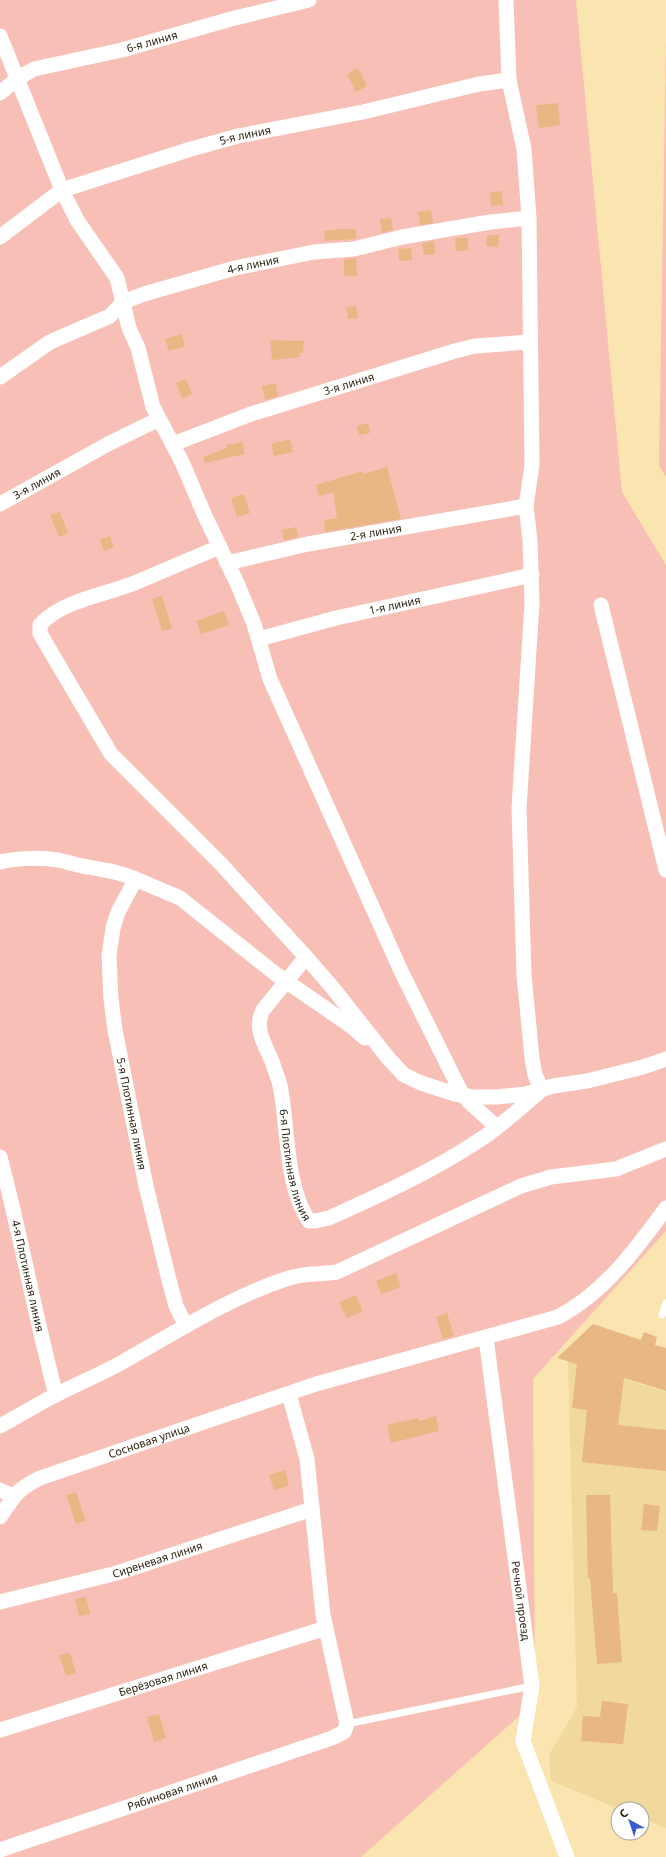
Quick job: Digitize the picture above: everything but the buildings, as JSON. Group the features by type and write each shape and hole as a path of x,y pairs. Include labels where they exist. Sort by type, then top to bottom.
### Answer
{"street":[{"name":"6-я линия","path":"0,94 18,78 34,69 51,64 122,50 231,19 309,0"},
{"path":"506,0 509,80 524,149 529,218 529,342 532,466 526,506 532,575 532,603 519,808 524,982 532,1058 535,1075 542,1090"},
{"path":"0,36 62,190 77,220 117,278 124,302 129,328 138,348 153,407 182,462 227,563 259,639 270,679 401,971 451,1074 464,1095 497,1127 542,1090"},
{"name":"5-я линия","path":"0,237 62,190 191,149 238,136 363,112 479,84 509,80"},
{"name":"4-я линия","path":"0,377 50,342 110,316 124,302 144,294 235,268 314,252 354,248 402,237 490,222 529,218"},
{"name":"3-я линия","path":"172,444 251,414 455,351 475,346 529,342"},
{"name":"3-я линия","path":"0,504 108,444 159,419"},
{"name":"2-я линия","path":"227,563 308,544 526,506"},
{"path":"220,547 131,584 94,596 65,608 45,619 40,624 40,632 111,754 220,864 332,986 389,1059 404,1075 439,1089 464,1095 486,1097 512,1096 644,1067 666,1059"},
{"name":"1-я линия","path":"259,639 336,618 532,575"},
{"path":"601,605 666,870"},
{"path":"0,862 16,858 58,860 72,865 111,870 124,873 180,898 286,981 351,1026 389,1059"},
{"name":"5-я Плотинная линия","path":"133,878 132,886 113,928 109,956 110,999 146,1186 176,1306 186,1326"},
{"path":"286,981 306,958"},
{"name":"6-я Плотинная линия","path":"286,981 263,1010 259,1019 258,1029 280,1084 291,1169 298,1197 304,1214 309,1221 315,1222 329,1218 410,1181 478,1141 497,1127"},
{"path":"0,1426 56,1395 121,1363 186,1326 243,1297 288,1278 313,1273 325,1275 337,1272 521,1186 551,1177 616,1169 666,1149"},
{"name":"4-я Плотинная линия","path":"0,1157 14,1209 43,1347 56,1395"},
{"name":"Сосновая улица","path":"0,1517 7,1493 40,1478 316,1384 558,1317 582,1302 599,1288 621,1265 666,1208"},
{"name":"Речной проезд","path":"486,1338 532,1686 523,1741 567,1857"},
{"path":"289,1394 307,1459 323,1615 346,1728"},
{"name":"Сиреневая линия","path":"0,1602 117,1573 312,1509"},
{"name":"Берёзовая линия","path":"0,1730 326,1628"},
{"name":"Рябиновая линия","path":"0,1850 332,1738 346,1728"}],"lane":[{"path":"662,1315 666,1303"},
{"path":"346,1728 532,1686"}],"shaded area":[{"path":"0,0 576,0 622,492 666,565 666,1231 533,1379 535,1702 361,1857 0,1857"},
{"path":"666,40 666,476 659,466"},
{"path":"568,1361 666,1392 666,1828 650,1821 650,1801 610,1801 610,1805 551,1781 549,1755 577,1707"}]}
